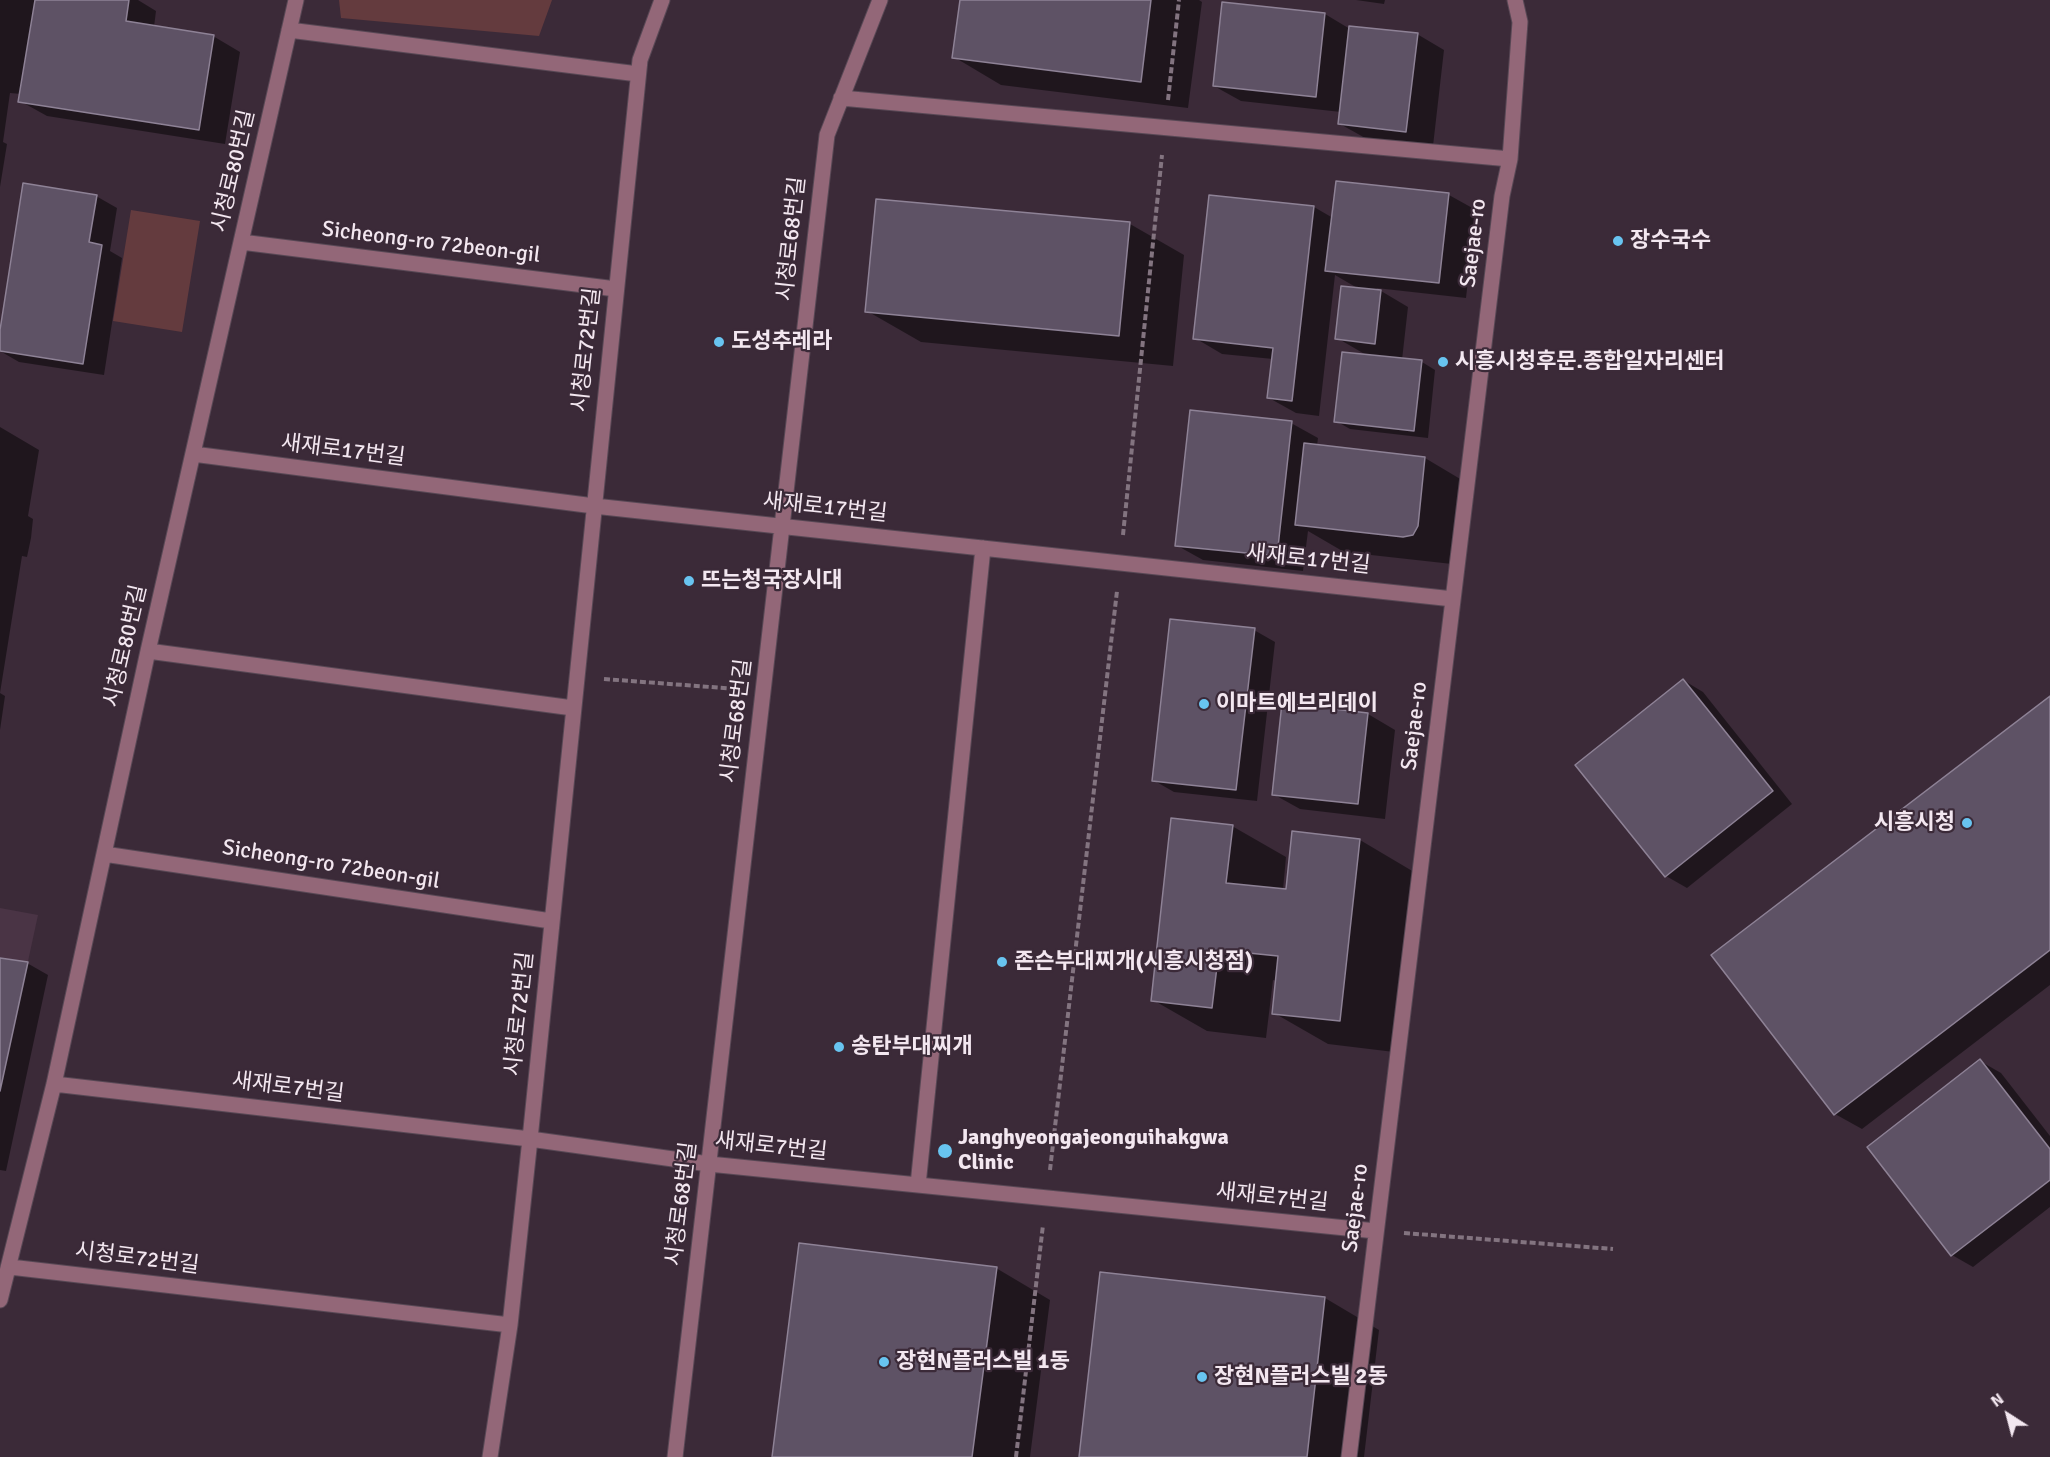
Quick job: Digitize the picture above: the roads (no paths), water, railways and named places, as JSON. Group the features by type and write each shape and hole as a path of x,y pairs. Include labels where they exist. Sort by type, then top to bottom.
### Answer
{"street":[{"name":"시청로80번길","path":"0,1300 54,1084 148,651 296,0"},
{"name":"시청로72번길","path":"490,1457 510,1325 530,1139 638,74 640,60 662,0"},
{"name":"시청로68번길","path":"675,1457 827,135 880,0"},
{"name":"Saejae-ro","path":"1349,1457 1502,196 1510,159 1520,22 1515,0"},
{"path":"289,30 638,74"},
{"path":"842,98 1510,159"},
{"name":"Sicheong-ro 72beon-gil","path":"241,242 616,289"},
{"name":"새재로17번길","path":"193,454 594,506 1454,598"},
{"path":"918,1185 983,548"},
{"path":"148,651 573,708"},
{"name":"Sicheong-ro 72beon-gil","path":"104,854 551,921"},
{"name":"새재로7번길","path":"54,1084 530,1139 709,1164 1376,1231"},
{"name":"시청로72번길","path":"10,1267 510,1325"}],"place":[{"name":"장수국수","path":"1618,241"},
{"name":"도성추레라","path":"719,342"},
{"name":"시흥시청후문.종합일자리센터","path":"1443,362"},
{"name":"뜨는청국장시대","path":"689,581"},
{"name":"이마트에브리데이","path":"1204,704"},
{"name":"시흥시청","path":"1967,823"},
{"name":"존슨부대찌개(시흥시청점)","path":"1002,962"},
{"name":"송탄부대찌개","path":"839,1047"},
{"name":"Janghyeongajeonguihakgwa Clinic","path":"945,1151"},
{"name":"장현N플러스빌 1동","path":"884,1362"},
{"name":"장현N플러스빌 2동","path":"1202,1377"}]}
